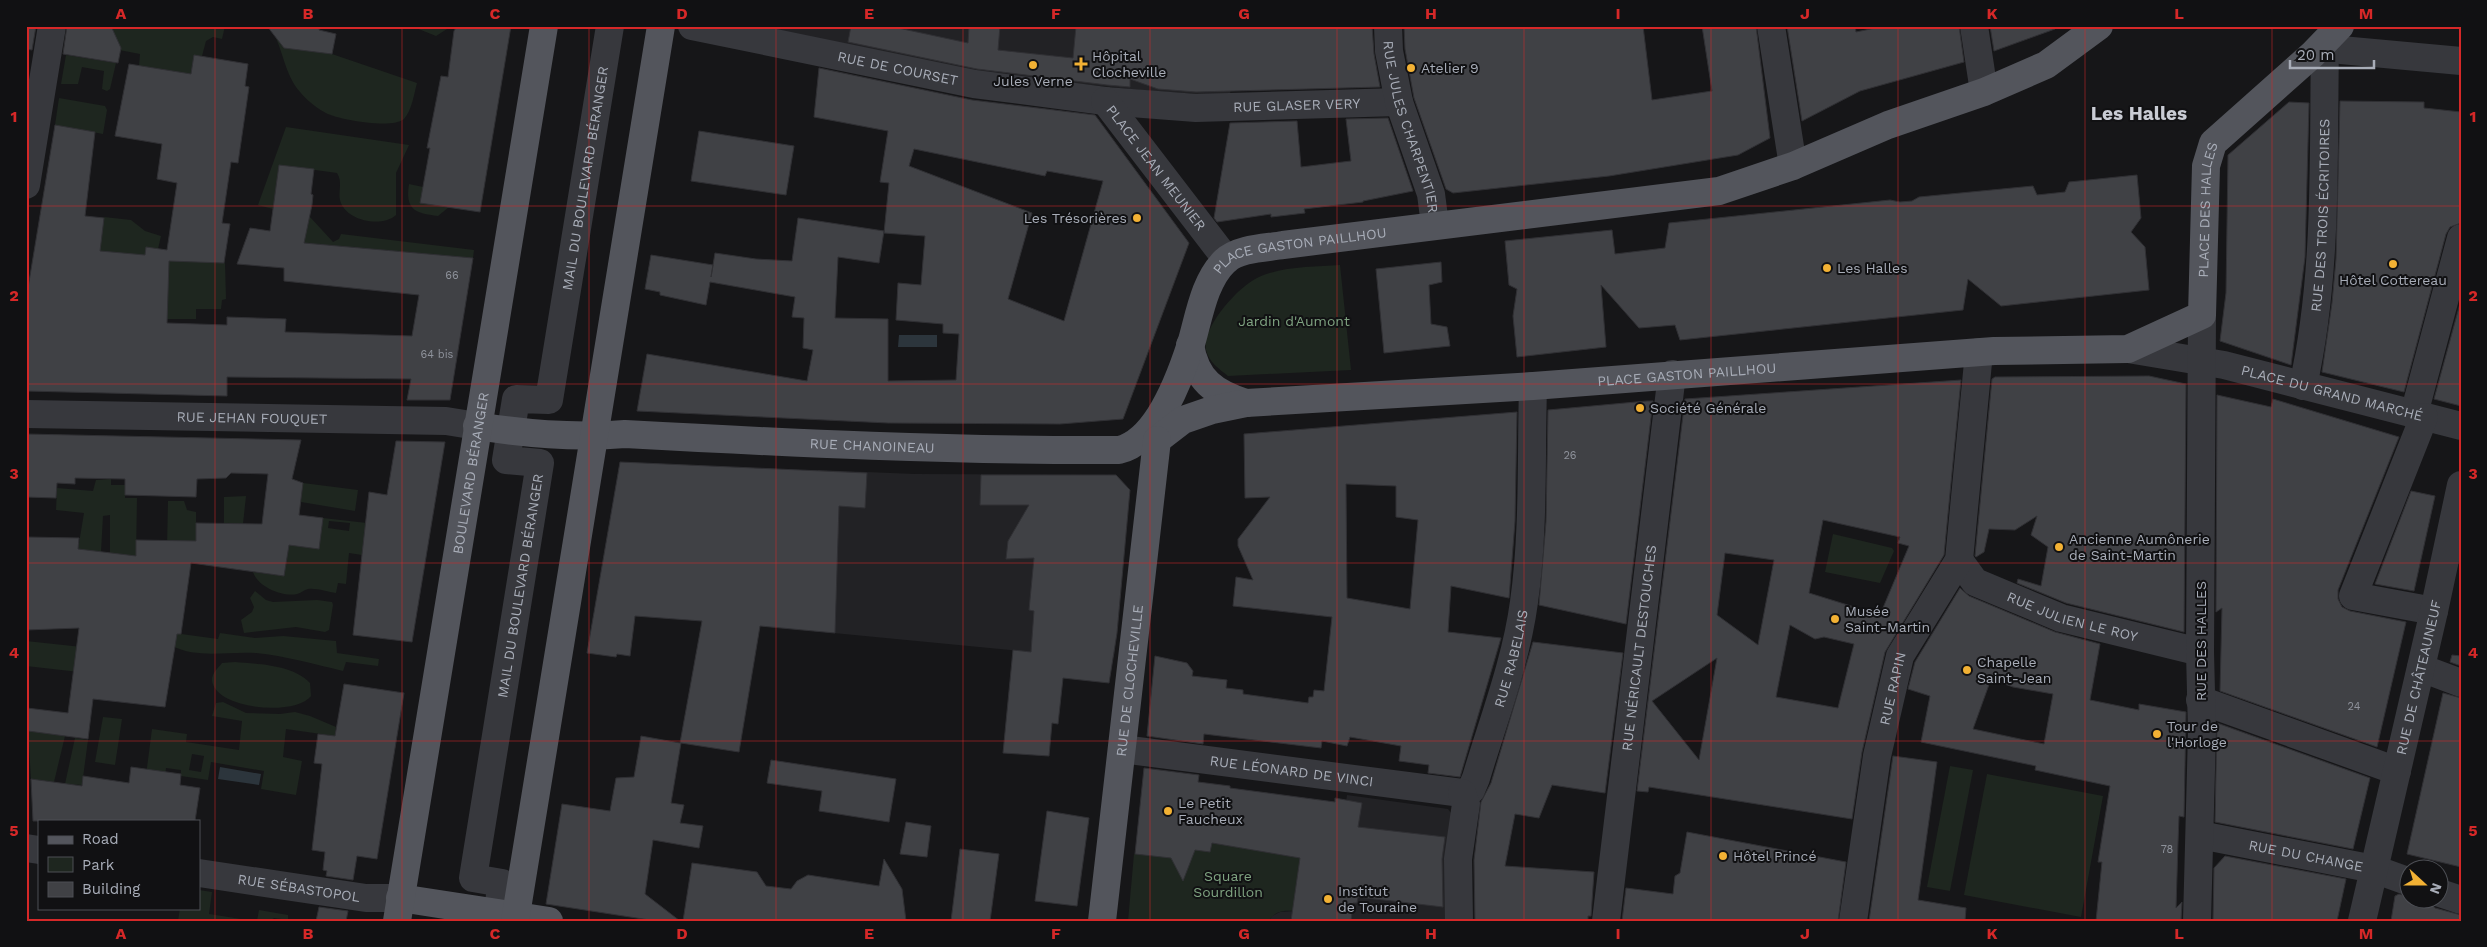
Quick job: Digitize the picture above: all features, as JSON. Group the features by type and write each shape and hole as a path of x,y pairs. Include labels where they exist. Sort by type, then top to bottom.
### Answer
{"main road":[{"name":"BOULEVARD BÉRANGER","path":"398,909 544,26"},
{"path":"506,918 594,437 661,26"},
{"path":"1984,92 2046,65 2098,26"},
{"name":"PLACE DES HALLES","path":"2202,315 2206,166 2213,143 2331,36"},
{"name":"PLACE GASTON PAILLHOU","path":"1152,437 1190,345 1209,285 1217,270 1226,260 1247,251 1435,225 1718,192 1793,166 1888,126 1984,92"},
{"name":"PLACE GASTON PAILLHOU","path":"1152,437 1183,420 1212,410 1246,402 1533,386 1979,352 2128,349 2143,340 2202,315"},
{"name":"PLACE GASTON PAILLHOU","path":"1190,345 1196,368 1213,390 1246,402"},
{"name":"RUE CHANOINEAU","path":"477,426 510,432 594,437 625,434 841,446 1003,450 1119,450 1152,437"},
{"name":"RUE DE CLOCHEVILLE","path":"1102,921 1122,749 1152,437"},
{"path":"398,909 549,921"}],"street":[{"path":"26,185 52,26"},
{"name":"MAIL DU BOULEVARD BÉRANGER","path":"506,918 502,883 473,878 540,463 506,460 516,398 549,400 610,26"},
{"name":"RUE DE COURSET","path":"692,26 974,84 1105,101"},
{"name":"RUE JULES CHARPENTIER","path":"1388,26 1389,51 1399,102 1431,194 1435,225"},
{"path":"1771,26 1793,166"},
{"path":"1974,26 1984,92"},
{"path":"2331,36 2342,50 2461,61"},
{"name":"RUE DES TROIS ÉCRITOIRES","path":"2303,386 2316,320 2331,36"},
{"name":"PLACE JEAN MEUNIER","path":"1105,101 1196,108"},
{"name":"PLACE JEAN MEUNIER","path":"1105,101 1226,260"},
{"name":"RUE GLASER VERY","path":"1196,108 1399,102"},
{"path":"2434,611 2353,596 2419,416 2461,238"},
{"name":"PLACE DES HALLES","path":"2202,315 2203,361"},
{"name":"PLACE GASTON PAILLHOU","path":"2128,349 2203,361"},
{"name":"RUE RAPIN","path":"1853,921 1877,756 1900,656 1959,560 1979,352"},
{"name":"PLACE DU GRAND MARCHÉ","path":"2203,361 2461,426"},
{"name":"RUE DES HALLES","path":"2197,921 2202,732 2200,652 2203,361"},
{"name":"RUE NÉRICAULT DESTOUCHES","path":"1606,921 1672,374"},
{"name":"RUE RABELAIS","path":"1462,793 1470,790 1476,778 1522,619 1526,590 1530,513 1533,386"},
{"name":"RUE JEHAN FOUQUET","path":"26,414 446,421 477,426"},
{"name":"RUE DE CHÂTEAUNEUF","path":"2362,921 2398,771 2461,485"},
{"name":"RUE JULIEN LE ROY","path":"1959,560 1975,582 2061,618 2200,652"},
{"path":"2421,668 2461,683"},
{"path":"2200,700 2398,771"},
{"name":"RUE LÉONARD DE VINCI","path":"1122,749 1462,793"},
{"path":"1458,921 1458,859 1466,804 1462,793"},
{"name":"RUE DU CHANGE","path":"2200,835 2374,870 2400,879"},
{"name":"RUE SÉBASTOPOL","path":"200,873 366,898 398,909"}],"shaded area":[{"name":"Hôpital Clocheville","path":"746,26 1266,26 1233,56 1230,96 1150,91 971,73"},
{"path":"899,335 937,335 937,347 898,347"},
{"path":"818,470 915,474 1116,475 1130,490 1114,657 1032,648 1031,652 813,631"},
{"path":"220,767 261,774 259,785 218,779"},
{"path":"1347,795 1448,809 1455,818 1446,921 1269,921 1272,916 1280,912 1296,911 1295,894 1300,858 1337,862"}],"green space":[{"path":"109,26 225,26 222,39 213,37 206,41 202,56 194,55 191,74 139,66 140,54 114,49"},
{"path":"411,26 448,26 447,29 436,36"},
{"path":"276,38 284,48 332,54 417,83 407,115 398,122 378,123 333,116 321,110 308,100 294,84"},
{"path":"66,55 116,63 110,89 107,91 102,89 104,71 82,67 78,84 61,84"},
{"path":"59,98 105,106 107,110 103,134 55,125"},
{"path":"286,127 409,145 396,173 396,215 390,219 373,222 356,217 343,207 340,200 340,180 337,173 279,165 273,209 258,205"},
{"path":"409,184 423,187 449,207 438,216 413,209 409,200"},
{"path":"104,217 131,220 145,231 161,236 158,249 146,247 146,255 225,263 226,299 222,300 221,309 196,309 196,319 167,319 99,251"},
{"path":"310,217 333,242 339,239 341,234 474,250 473,258 302,243 306,218"},
{"name":"Jardin d'Aumont","path":"1340,265 1351,370 1228,376 1212,362 1206,350 1209,331 1222,309 1249,283 1276,271"},
{"path":"111,479 111,485 125,485 125,498 137,498 136,556 110,553 110,515 103,516 101,552 78,549 84,513 56,510 57,488 93,491 96,480"},
{"path":"303,483 358,490 355,511 301,502"},
{"path":"246,496 243,524 224,523 224,497"},
{"path":"168,501 184,501 187,510 196,512 196,550 167,548"},
{"path":"323,518 367,523 362,555 349,553 346,584 338,583 336,593 307,589 297,594 284,594 265,586 253,572 284,576 289,545 319,549","holes":["329,521 350,523 349,531 328,528"]},
{"path":"1833,534 1892,548 1894,551 1880,583 1825,572"},
{"path":"255,591 266,600 273,602 317,600 332,602 329,630 325,632 296,627 244,633 241,620 252,612 254,607 250,598"},
{"path":"174,633 218,639 220,633 255,638 283,636 336,641 337,653 379,659 378,666 346,662 343,671 267,654 192,652 172,646"},
{"path":"26,641 82,647 79,672 26,666"},
{"path":"235,662 275,666 294,672 310,683 311,696 302,703 273,708 256,707 226,698 216,690 212,677 222,663"},
{"path":"223,702 246,713 280,714 295,712 310,716 336,727 335,736 286,729 283,757 302,761 296,795 261,789 264,771 211,762 208,780 181,776 181,770 166,768 163,793 144,791 152,729 187,734 186,742 239,750 242,721 212,716 216,703","holes":["192,754 204,756 201,772 189,770"]},
{"path":"103,717 122,719 115,765 95,762"},
{"path":"28,731 65,736 54,782 31,779"},
{"path":"75,738 88,740 82,785 65,784"},
{"path":"1950,766 1973,770 1950,891 1927,887"},
{"path":"1987,774 2103,796 2081,917 1964,895"},
{"name":"Square Sourdillon","path":"1212,843 1300,858 1295,893 1299,894 1294,911 1280,912 1269,921 1128,921 1134,854 1174,858 1188,867 1192,849 1209,852"},
{"path":"200,890 212,892 209,914 254,921 178,921 180,910 200,910"},
{"path":"259,910 288,915 288,920 274,918 270,921 257,921"}],"building":[{"path":"26,26 36,26 32,50 26,49"},
{"path":"67,26 111,26 121,48 118,63 63,54"},
{"path":"267,26 320,26 319,30 336,34 332,54 284,48"},
{"path":"457,26 511,26 480,212 420,203 430,148 427,148 441,76 448,77 454,31"},
{"name":"Hôpital Clocheville","path":"851,26 889,26 968,43 969,26 1000,26 998,50 1073,58 1076,26 1372,26 1374,54 1380,87 1196,92 1158,89 1130,79 1130,87 1107,85 977,69 848,42"},
{"path":"1404,26 1643,26 1652,100 1712,91 1702,26 1756,26 1770,138 1738,155 1609,176 1453,193 1446,189 1414,98 1405,49"},
{"path":"1787,26 1855,26 1856,32 1885,26 1959,26 1964,62 1860,91 1802,121"},
{"path":"1990,26 2055,26 2055,29 1994,51"},
{"path":"194,55 248,64 245,86 249,87 238,163 231,162 222,223 230,224 224,263 169,261 167,323 227,325 227,317 286,319 285,332 412,336 419,295 284,281 284,268 237,264 250,228 270,231 279,165 314,169 311,194 313,195 312,205 304,243 473,258 450,400 407,400 411,379 227,377 227,396 26,391 26,300 55,125 95,132 85,216 104,218 100,251 145,255 146,247 167,250 177,183 157,179 162,144 115,136 129,64 191,74"},
{"path":"819,68 972,100 1095,115 1189,243 1123,419 1060,424 888,423 637,411 647,354 807,381 813,350 803,348 804,318 792,317 795,297 710,282 706,305 660,295 660,292 645,289 651,255 713,265 715,253 756,259 792,261 798,218 884,231 879,263 838,257 835,318 888,319 888,381 956,380 959,334 943,333 943,324 896,320 898,283 921,285 925,236 884,233 889,183 880,182 888,131 814,117","holes":["914,149 1045,176 1047,171 1103,181 1064,321 1008,299 1032,213 909,166"]},
{"path":"2340,101 2424,102 2424,108 2461,112 2461,223 2450,227 2446,234 2404,392 2322,372 2336,259"},
{"path":"2289,102 2309,103 2305,257 2291,365 2220,341 2226,293 2228,155"},
{"path":"1388,118 1413,191 1363,202 1304,209 1305,213 1271,217 1271,214 1217,222 1214,218 1230,123 1297,121 1301,167 1351,161 1346,119"},
{"path":"699,131 794,146 786,195 691,181"},
{"name":"Les Halles","path":"2137,175 2141,218 2131,232 2145,247 2149,290 2001,306 1968,279 1963,310 1680,340 1675,325 1639,328 1601,285 1606,347 1517,357 1513,316 1517,289 1509,285 1505,241 1612,230 1615,254 1665,248 1669,223 1890,200 1900,202 1912,201 1919,197 2033,186 2037,195 2065,192 2069,182"},
{"path":"1441,262 1442,282 1429,285 1431,324 1447,327 1450,346 1384,353 1376,269"},
{"path":"2461,300 2461,406 2434,399"},
{"path":"2149,376 2186,384 2184,632 2066,603 2017,583 2018,579 2041,586 2048,547 2031,535 2037,516 2015,530 1989,529 1984,552 1975,556 1992,379 1995,377"},
{"path":"1961,380 1944,555 1885,652 1862,752 1852,819 1649,787 1648,792 1637,791 1685,399","holes":["1823,520 1900,537 1898,543 1909,546 1880,615 1809,593","1725,553 1774,560 1758,645 1717,615","1790,625 1815,639 1824,637 1854,644 1838,708 1776,697","1717,658 1699,760 1652,701"]},
{"path":"2217,395 2271,407 2273,399 2399,437 2338,590 2338,599 2342,607 2350,611 2406,622 2377,747 2220,691 2222,608 2216,612"},
{"path":"1653,401 1626,624 1539,605 1546,522 1548,410"},
{"path":"1517,412 1515,521 1509,598 1451,586 1448,632 1501,638 1460,777 1428,773 1429,765 1399,761 1401,746 1350,737 1347,746 1322,741 1321,748 1204,734 1203,744 1147,736 1155,656 1187,663 1193,671 1192,676 1227,680 1226,688 1243,690 1243,694 1308,703 1309,697 1313,697 1314,690 1324,691 1332,617 1233,606 1236,577 1253,580 1238,546 1238,539 1270,497 1245,498 1244,434","holes":["1346,484 1396,486 1396,517 1418,520 1410,609 1347,598"]},
{"path":"26,434 301,440 292,479 303,483 299,515 323,518 319,549 289,545 284,576 191,563 181,634 177,634 165,707 93,699 88,739 28,731 27,708 68,713 79,628 26,630 26,537 79,538 78,549 136,556 136,540 196,541 196,523 262,524 268,474 231,473 226,478 197,479 196,497 125,495 125,479 75,478 75,484 57,483 56,498 26,497"},
{"path":"396,441 445,442 412,642 353,635 369,492 387,495"},
{"path":"620,462 867,473 865,508 839,506 835,633 760,626 739,752 681,743 671,803 684,805 680,823 703,826 699,848 653,840 645,894 680,921 656,921 546,904 562,804 610,811 616,778 634,777 641,736 680,743 702,621 635,616 630,656 617,654 616,657 587,653"},
{"path":"981,475 1116,475 1130,490 1117,633 1109,683 1063,678 1058,724 1052,723 1049,756 1003,753 1013,650 1031,652 1034,611 1029,610 1034,558 1006,559 1008,541 1029,505 980,505"},
{"path":"2411,491 2435,496 2414,591 2375,584"},
{"path":"1960,588 1969,596 2055,632 2100,644 2090,700 2139,710 2139,704 2186,712 2184,817 2179,816 2176,908 2182,902 2181,921 2096,921 2102,862 2098,862 2110,786 2035,770 2036,766 1921,742 1930,696 1908,689 1915,662","holes":["1991,679 2013,687 2053,694 2044,744 1973,729"]},
{"path":"1533,642 1623,653 1605,793 1552,785 1539,818 1515,814 1505,866 1594,872 1591,916 1588,916 1588,921 1475,921 1474,860 1481,802 1491,783"},
{"path":"2452,655 2461,656 2461,666 2450,662"},
{"path":"344,684 404,693 377,859 357,856 353,880 326,876 327,871 323,870 325,852 312,850 322,764 314,763 318,734 335,736"},
{"path":"2443,693 2461,698 2461,867 2450,864 2450,860 2432,860 2407,854"},
{"path":"2217,723 2370,778 2353,849 2215,822"},
{"path":"1893,756 1937,762 1918,900 1966,908 1965,921 1869,921"},
{"path":"771,760 896,779 889,822 819,811 822,791 767,783"},
{"path":"131,767 181,774 180,785 200,788 195,820 33,821 31,779 82,786 83,776 129,783"},
{"path":"1144,768 1199,775 1198,782 1230,786 1230,788 1335,802 1335,798 1362,803 1358,827 1445,837 1442,859 1443,907 1358,897 1357,903 1353,903 1351,921 1291,921 1300,858 1212,843 1210,852 1195,850 1183,881 1171,858 1135,854"},
{"path":"1047,811 1089,818 1077,906 1035,901"},
{"path":"906,822 931,826 927,857 900,854"},
{"path":"1687,832 1846,862 1838,921 1622,921 1626,888 1673,894 1675,876 1680,873"},
{"path":"960,849 999,854 990,921 951,921"},
{"path":"2225,856 2346,879 2337,921 2213,921 2214,868"},
{"path":"884,859 902,889 906,921 683,921 692,863 757,872 766,886 791,889 797,881 808,875 879,886"},
{"path":"2400,894 2400,910 2442,910 2461,915 2461,921 2391,921 2395,896"},
{"path":"319,907 348,911 346,921 316,921"}],"place":[{"name":"Hôpital Clocheville","path":"1081,64"},
{"name":"Jules Verne","path":"1033,65"},
{"name":"Atelier 9","path":"1411,68"},
{"name":"Les Trésorières","path":"1137,218"},
{"name":"Hôtel Cottereau","path":"2393,264"},
{"name":"Les Halles","path":"1827,268"},
{"name":"Société Générale","path":"1640,408"},
{"name":"Ancienne Aumônerie de Saint-Martin","path":"2059,547"},
{"name":"Musée Saint-Martin","path":"1835,619"},
{"name":"Chapelle Saint-Jean","path":"1967,670"},
{"name":"Tour de l'Horloge","path":"2157,734"},
{"name":"Le Petit Faucheux","path":"1168,811"},
{"name":"Hôtel Princé","path":"1723,856"},
{"name":"Institut de Touraine","path":"1328,899"}],"district":[{"name":"Les Halles","path":"2139,113"}]}
